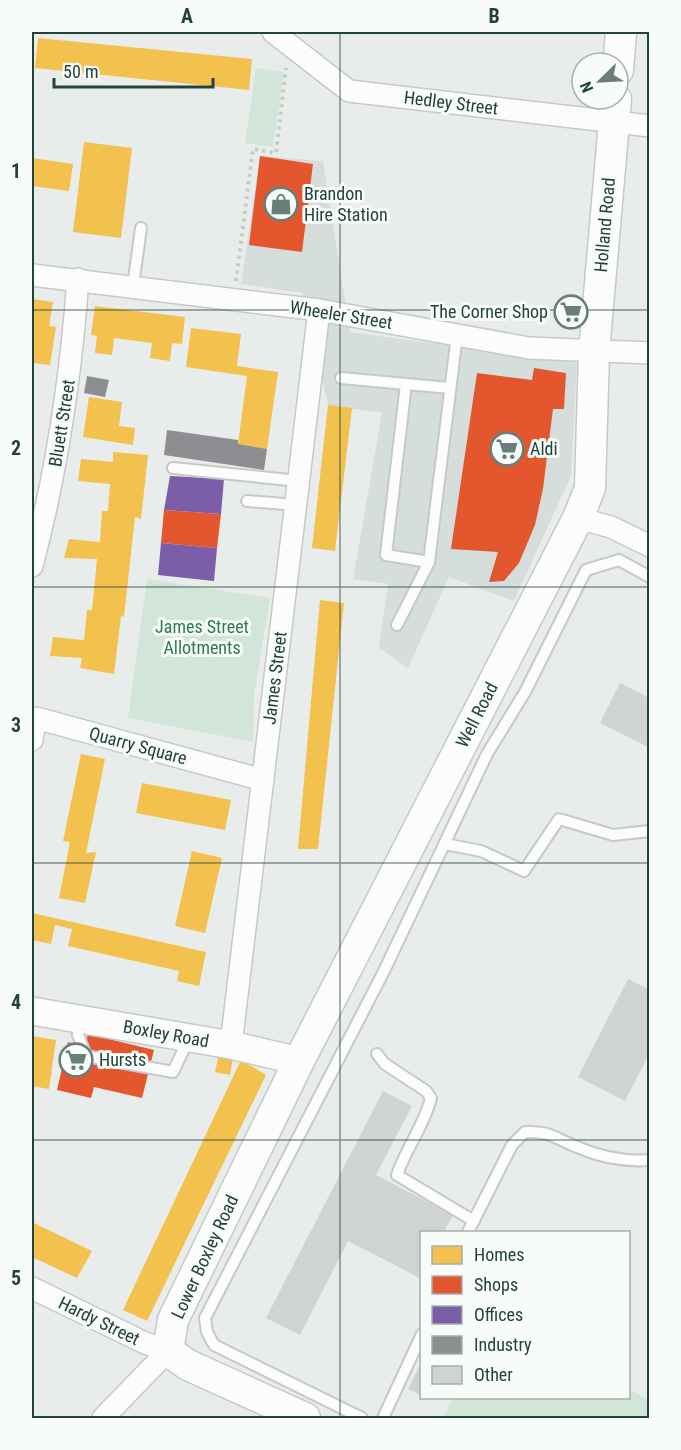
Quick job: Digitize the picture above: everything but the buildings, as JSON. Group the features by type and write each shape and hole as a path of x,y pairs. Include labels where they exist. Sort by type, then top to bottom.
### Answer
{"main road":[{"path":"620,51 621,32"},
{"name":"Holland Road","path":"594,352 615,111"},
{"name":"Well Road","path":"299,1061 579,518 590,488 594,352"},
{"name":"Lower Boxley Road","path":"168,1351 173,1320 299,1061"},
{"path":"168,1351 188,1365 304,1419"}],"street":[{"name":"Hedley Street","path":"281,38 349,91 570,108"},
{"name":"Hedley Street","path":"615,111 650,126"},
{"name":"Wheeler Street","path":"32,275 319,310 529,348 650,353"},
{"name":"Bluett Street","path":"32,566 56,464 72,360 78,279"},
{"name":"James Street","path":"231,1045 319,310"},
{"path":"579,518 611,527 650,546"},
{"name":"Quarry Square","path":"32,740 36,718 263,780"},
{"name":"Boxley Road","path":"32,1011 231,1045 299,1061"},
{"name":"Hardy Street","path":"32,1288 168,1351"},
{"path":"103,1419 168,1351"}],"lane":[{"path":"132,286 141,228"},
{"path":"397,625 429,562 457,335"},
{"path":"341,378 450,388"},
{"path":"406,384 386,555 429,562"},
{"path":"173,468 299,482"},
{"path":"247,501 296,505"},
{"path":"362,1419 214,1345 207,1332 205,1318 378,982 487,754 525,692 586,570 619,560 650,577"},
{"path":"445,844 481,850 524,871 559,819 613,835 650,831"},
{"path":"79,1019 78,1035 86,1056 173,1072 189,1038"},
{"path":"377,1054 385,1065 426,1091 431,1098 427,1115 402,1160 397,1175 474,1221"},
{"path":"469,1231 512,1144 525,1132 546,1132 602,1156 633,1161 650,1160"},
{"path":"383,1419 420,1338"}],"path":[{"path":"234,300 253,149 276,153 281,38"}],"shaded area":[{"path":"260,156 323,161 350,332 577,363 571,476 514,601 449,577 408,668 379,648 388,584 353,579 382,413 328,405 302,293 241,284"}],"green space":[{"path":"256,68 284,72 273,147 245,143"},
{"name":"James Street Allotments","path":"147,579 270,598 254,695 253,742 128,718"},
{"path":"630,1390 649,1400 649,1418 443,1418 452,1399 630,1399"}],"place":[{"name":"Brandon Hire Station","path":"281,204"},
{"name":"The Corner Shop","path":"571,312"},
{"name":"Aldi","path":"507,449"},
{"name":"Hursts","path":"76,1060"}]}
